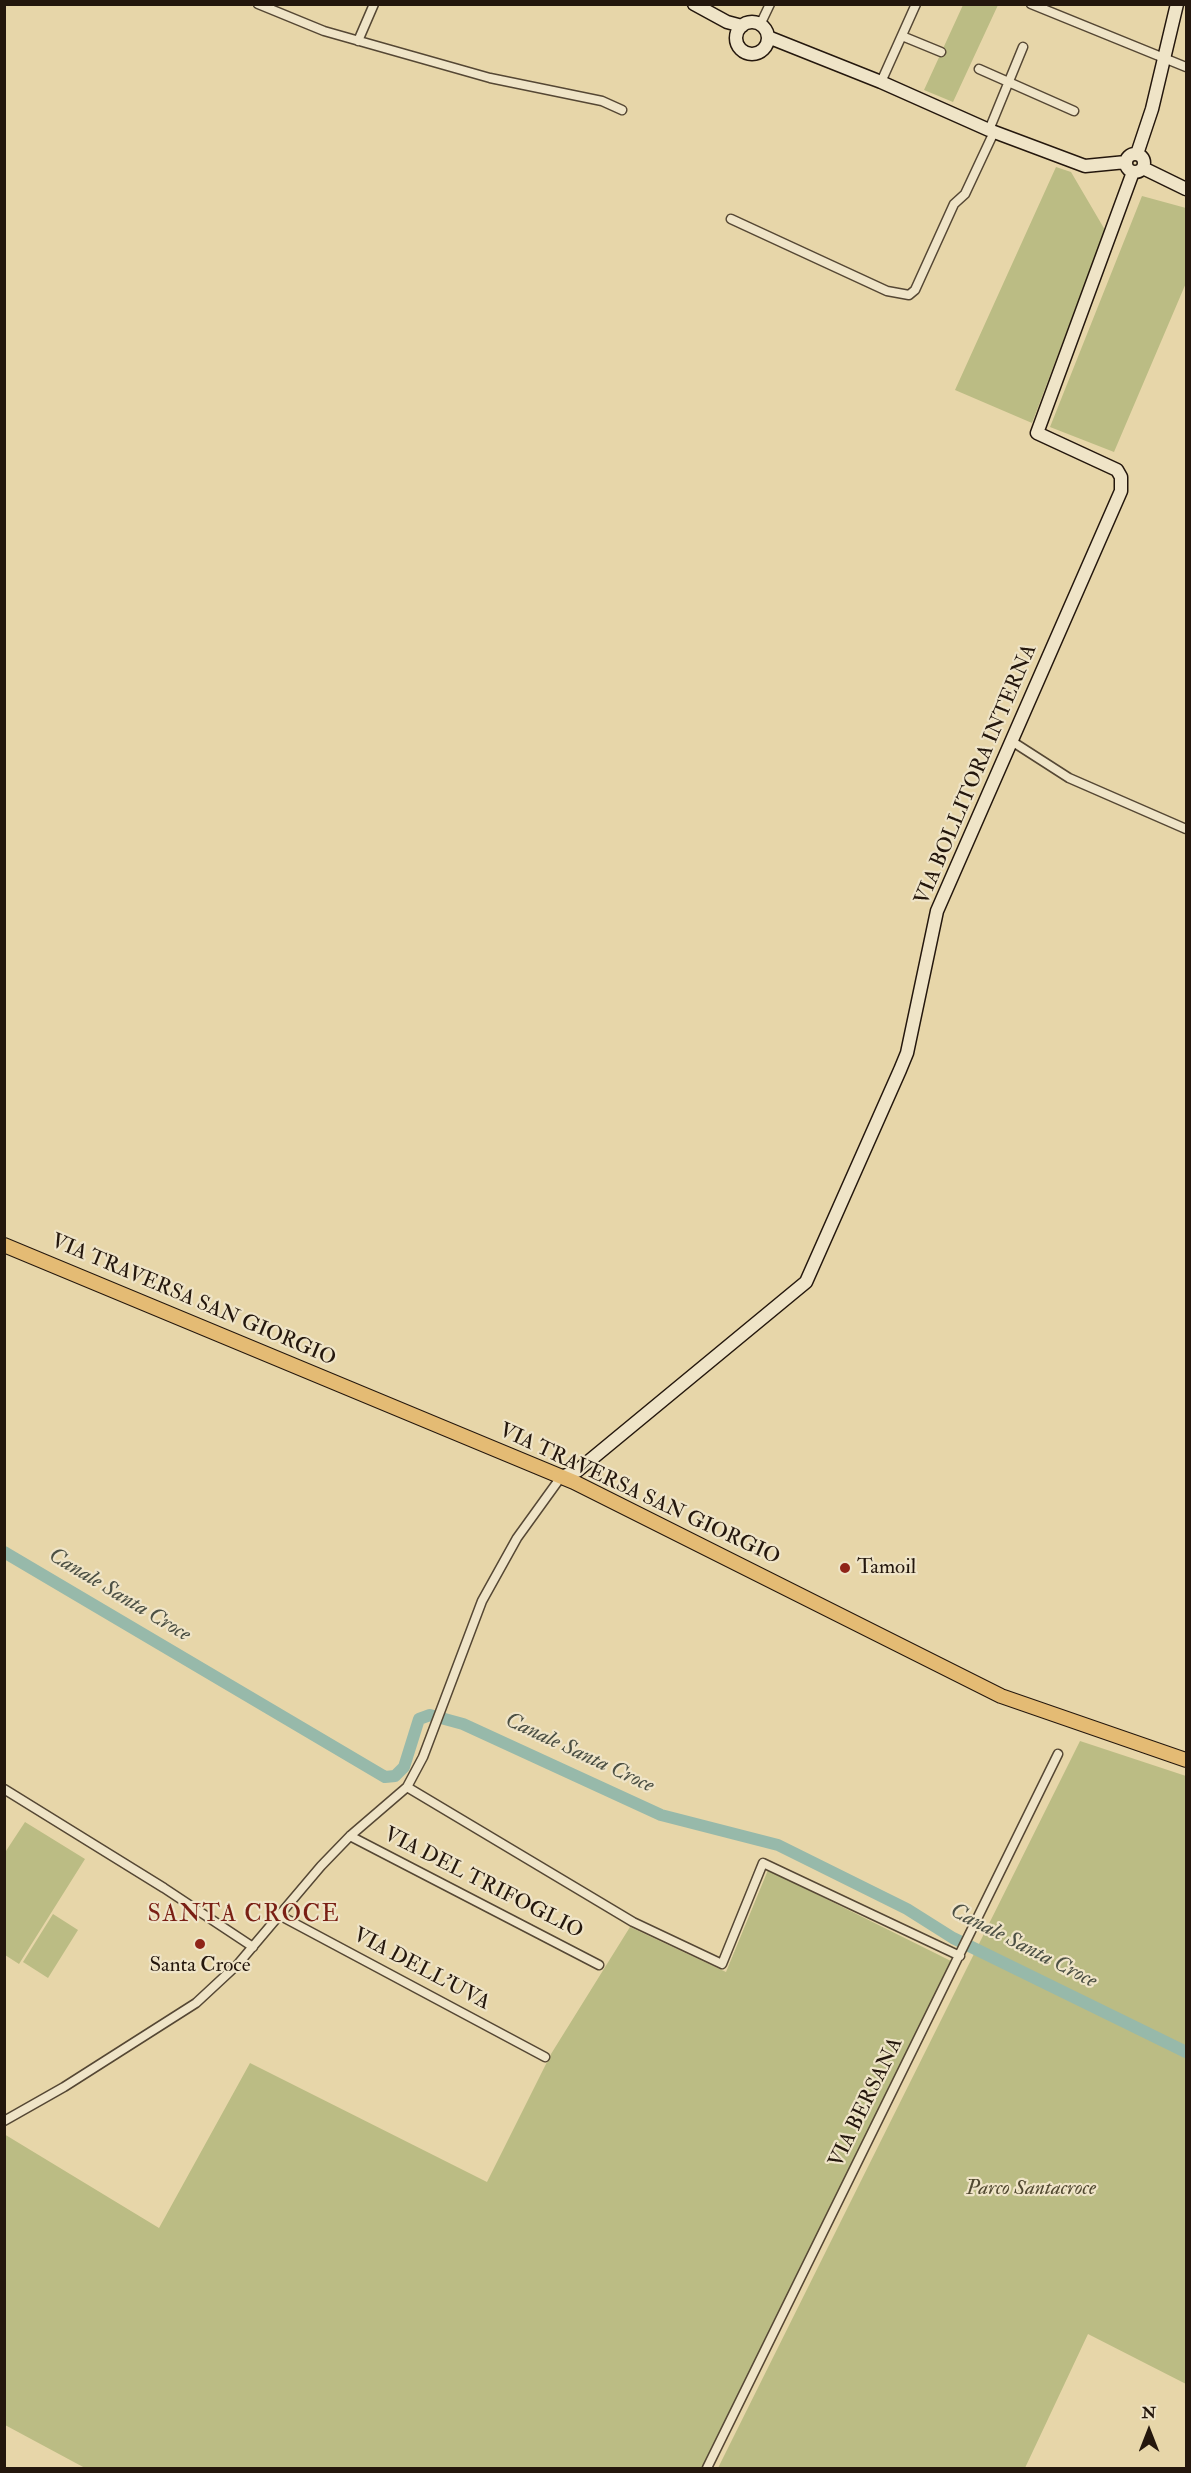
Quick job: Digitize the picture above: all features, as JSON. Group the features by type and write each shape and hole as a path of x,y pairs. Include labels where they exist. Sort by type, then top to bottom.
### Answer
{"main road":[{"name":"VIA TRAVERSA SAN GIORGIO","path":"4,1245 561,1477 1001,1695 1186,1760"}],"street":[{"path":"258,4 324,31 358,41 490,78 602,101 622,110"},
{"path":"358,41 374,4"},
{"path":"694,4 728,22 742,26 753,22 760,25 768,37 881,82 992,131 1085,166 1134,168 1186,189"},
{"path":"760,25 770,4"},
{"path":"881,82 916,4"},
{"path":"1031,4 1163,60 1186,67"},
{"path":"1134,168 1143,159 1137,154 1177,4"},
{"path":"710,12 745,52 804,51"},
{"path":"736,40 742,26"},
{"path":"902,36 941,52"},
{"path":"761,51 768,37"},
{"path":"731,219 887,291 909,295 915,290 954,204 965,194 992,131 1008,82 1023,47"},
{"path":"979,69 1074,111"},
{"name":"VIA BOLLITORA INTERNA","path":"561,1477 577,1471 806,1282 907,1053 937,911 1121,491 1121,477 1117,470 1037,433 1134,168"},
{"path":"1013,741 1069,778 1186,829"},
{"path":"4,2121 64,2087 196,2003 238,1964 350,1836 407,1787 416,1773 493,1579 517,1538 561,1477"},
{"name":"VIA BERSANA","path":"707,2469 1058,1754"},
{"path":"407,1787 633,1922 722,1964 763,1863 961,1954"},
{"path":"4,1789 164,1888 253,1947"},
{"name":"VIA DEL TRIFOGLIO","path":"350,1836 599,1965"},
{"name":"VIA DELL'UVA","path":"279,1915 545,2057"}],"green space":[{"path":"963,5 998,5 953,102 924,90"},
{"path":"1056,167 1071,172 1105,230 1032,423 955,390"},
{"path":"1142,196 1186,208 1186,283 1114,452 1050,427"},
{"name":"Parco Santacroce","path":"1080,1741 1186,1776 1186,2384 1088,2334 1025,2468 718,2468"},
{"path":"25,1822 85,1859 19,1964 5,1955 4,1854"},
{"path":"768,1870 951,1961 704,2468 85,2468 5,2425 4,2134 159,2228 250,2063 487,2182 551,2054 630,1927 726,1972"},
{"path":"53,1914 78,1930 48,1978 23,1962"}],"waterway":[{"name":"Canale Santa Croce","path":"4,1552 385,1777 395,1776 404,1767 419,1719 430,1715 463,1724 661,1815 778,1845 907,1909 953,1938 1186,2052"}],"place":[{"name":"Tamoil","path":"845,1568"},
{"name":"Santa Croce","path":"200,1944"}],"district":[{"name":"SANTA CROCE","path":"244,1916"}]}
